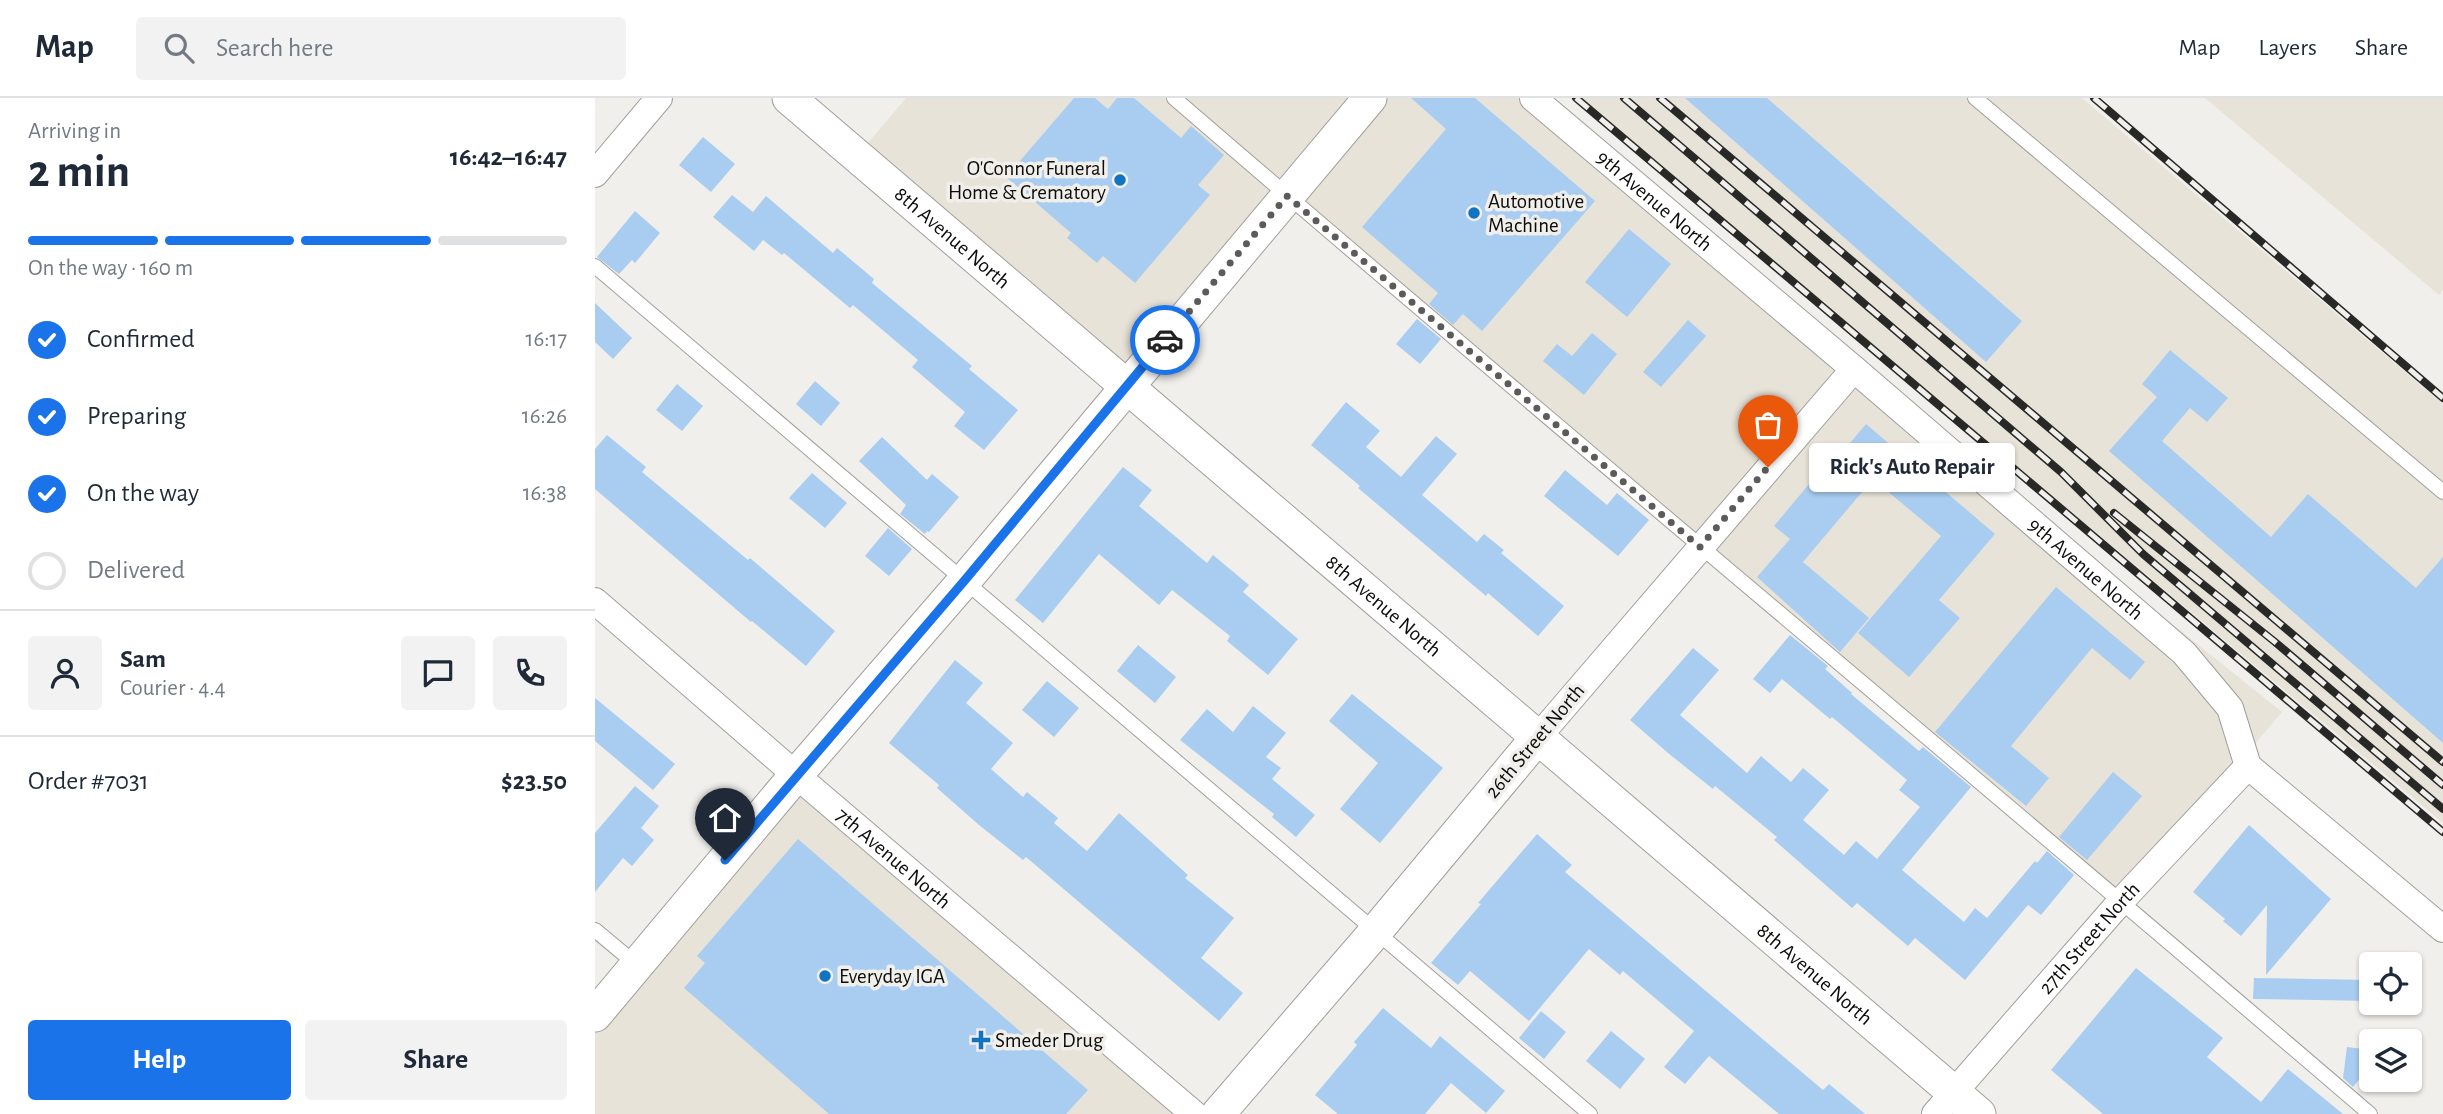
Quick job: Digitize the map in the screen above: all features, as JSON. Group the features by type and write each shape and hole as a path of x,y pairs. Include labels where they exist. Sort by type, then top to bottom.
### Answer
{"street":[{"path":"595,174 659,98"},
{"name":"8th Avenue North","path":"789,98 1538,737 1944,1103 1979,1114"},
{"path":"595,1016 1370,98"},
{"name":"9th Avenue North","path":"1534,98 2184,653 2230,708 2248,766"},
{"name":"26th Street North","path":"1218,1114 1854,369"},
{"name":"7th Avenue North","path":"595,601 1194,1114"},
{"path":"2248,766 2443,929"},
{"name":"27th Street North","path":"1944,1103 2122,900 2248,766"}],"lane":[{"path":"1174,98 1700,547 2122,900 2370,1114"},
{"path":"1975,98 2443,492"},
{"path":"595,266 1590,1114"},
{"path":"595,930 638,966"}],"shaded area":[{"path":"906,98 1533,98 1854,369 2282,712 2122,900 1288,196 1125,387 857,156"},
{"path":"1577,98 2082,98 2443,404 2443,823"},
{"path":"2205,98 2443,98 2443,290 2439,295"},
{"path":"796,775 1195,1114 595,1114 595,1013"}],"building":[{"path":"1074,98 1095,98 1108,109 1117,98 1134,98 1181,138 1191,126 1224,155 1198,185 1210,195 1135,283 1103,256 1097,263 1067,238 1071,233 1006,177"},
{"path":"1411,98 1475,98 1595,201 1482,331 1463,314 1453,325 1429,304 1438,293 1362,227 1446,129"},
{"path":"1685,98 1767,98 2022,321 1986,362"},
{"path":"703,137 735,164 711,192 679,165"},
{"path":"732,195 753,212 766,196 833,253 837,248 874,279 872,283 972,366 969,369 1018,410 984,450 954,426 965,412 912,367 918,360 853,305 850,308 784,253 782,255 763,240 754,251 713,217"},
{"path":"635,211 660,233 635,263 632,260 619,274 597,257"},
{"path":"1629,229 1671,264 1627,317 1585,282"},
{"path":"595,303 632,338 613,359 595,342"},
{"path":"1417,319 1441,339 1420,364 1396,344"},
{"path":"1688,320 1706,336 1661,387 1643,372"},
{"path":"1592,333 1617,354 1584,395 1543,361 1557,344 1572,356"},
{"path":"2170,350 2228,398 2207,422 2190,408 2162,441 2271,537 2308,494 2416,588 2443,557 2443,743 2109,451 2157,397 2142,384"},
{"path":"815,381 840,403 821,426 796,404"},
{"path":"677,384 703,406 682,431 656,410"},
{"path":"1346,402 1380,431 1366,447 1401,477 1436,436 1457,454 1422,495 1477,542 1484,534 1504,550 1501,553 1564,606 1538,636 1488,593 1486,596 1311,445"},
{"path":"1866,424 1995,534 1939,600 1960,618 1909,677 1858,633 1941,536 1873,479 1803,562 1869,618 1840,652 1757,577 1790,539 1774,526 1825,465 1829,468"},
{"path":"607,435 646,467 642,472 748,560 750,558 835,631 806,666 595,489 595,449"},
{"path":"882,437 927,480 932,474 959,497 925,534 900,514 906,505 859,461"},
{"path":"1123,467 1152,490 1139,506 1207,563 1213,555 1249,585 1243,592 1298,639 1268,675 1227,641 1230,636 1172,590 1159,605 1099,554 1043,623 1015,600"},
{"path":"1565,470 1607,505 1617,493 1649,520 1618,556 1544,496"},
{"path":"812,473 847,503 825,528 789,498"},
{"path":"888,528 912,549 889,576 865,556"},
{"path":"2056,587 2145,662 2130,680 2092,648 2011,746 2049,778 2026,806 1935,732"},
{"path":"1790,635 1828,666 1825,669 1851,694 1919,751 1923,747 1971,787 1902,870 1964,922 1975,908 1987,918 2035,861 2037,863 2047,851 2074,875 2041,915 2028,905 1965,980 1915,938 1908,946 1857,903 1852,908 1774,840 1777,837 1715,786 1713,789 1630,720 1693,648 1719,670 1680,715 1747,773 1761,756 1791,782 1803,768 1829,790 1803,820 1844,855 1856,841 1877,859 1920,807 1899,790 1907,780 1832,717 1830,719 1782,679 1770,693 1753,679"},
{"path":"1138,645 1176,677 1155,703 1117,671"},
{"path":"955,660 983,683 966,703 1013,743 991,769 1023,797 1027,792 1058,818 1054,823 1087,851 1119,813 1188,875 1185,878 1234,918 1201,958 1243,993 1219,1021 1026,857 1023,860 979,825 937,788 939,785 889,743"},
{"path":"1047,681 1079,708 1054,737 1022,710"},
{"path":"1352,694 1443,768 1380,843 1340,809 1378,763 1329,721"},
{"path":"595,698 675,764 653,790 595,741"},
{"path":"1253,706 1286,733 1266,757 1281,768 1272,779 1315,815 1296,837 1272,817 1274,814 1180,740 1207,709 1233,732"},
{"path":"2113,772 2142,796 2087,860 2059,837"},
{"path":"635,786 659,806 641,828 654,840 632,866 623,858 595,892 595,833"},
{"path":"2249,825 2331,899 2266,975 2267,905 2241,936 2193,892"},
{"path":"1537,834 1572,865 1565,872 1823,1090 1829,1084 1865,1114 1779,1114 1709,1056 1685,1084 1664,1067 1694,1031 1623,971 1620,975 1589,949 1529,1021 1470,971 1458,985 1431,963"},
{"name":"Everyday IGA","path":"798,839 1088,1090 1066,1114 829,1114 684,988 705,963 697,956"},
{"path":"2136,968 2223,1038 2207,1057 2261,1102 2288,1069 2343,1114 2103,1114 2051,1070"},
{"path":"2254,978 2359,980 2359,1001 2253,999"},
{"path":"1383,1008 1431,1048 1440,1036 1505,1091 1486,1113 1451,1083 1425,1114 1338,1114 1315,1095 1357,1045 1354,1042"},
{"path":"1541,1011 1566,1032 1544,1059 1519,1038"},
{"path":"1611,1031 1645,1059 1620,1089 1586,1061"},
{"path":"2347,1047 2359,1048 2359,1080 2353,1087 2343,1078"}],"railway":[{"path":"1576,98 2443,832"},
{"path":"1624,98 2061,472 2143,554 2443,809"},
{"path":"1660,98 2443,762"},
{"path":"2094,98 2443,398"},
{"path":"2114,513 2275,642 2443,785"}],"way so far":[{"path":"1165,340 1287,196 1700,547 1768,467"}],"place":[{"name":"O'Connor Funeral Home & Crematory","path":"1120,180"},
{"name":"Automotive Machine","path":"1474,213"},
{"name":"Rick's Auto Repair","path":"1768,467"},
{"name":"Everyday IGA","path":"825,976"},
{"name":"Smeder Drug","path":"981,1040"}],"route":[{"path":"725,860 965,580 1165,340"}]}
